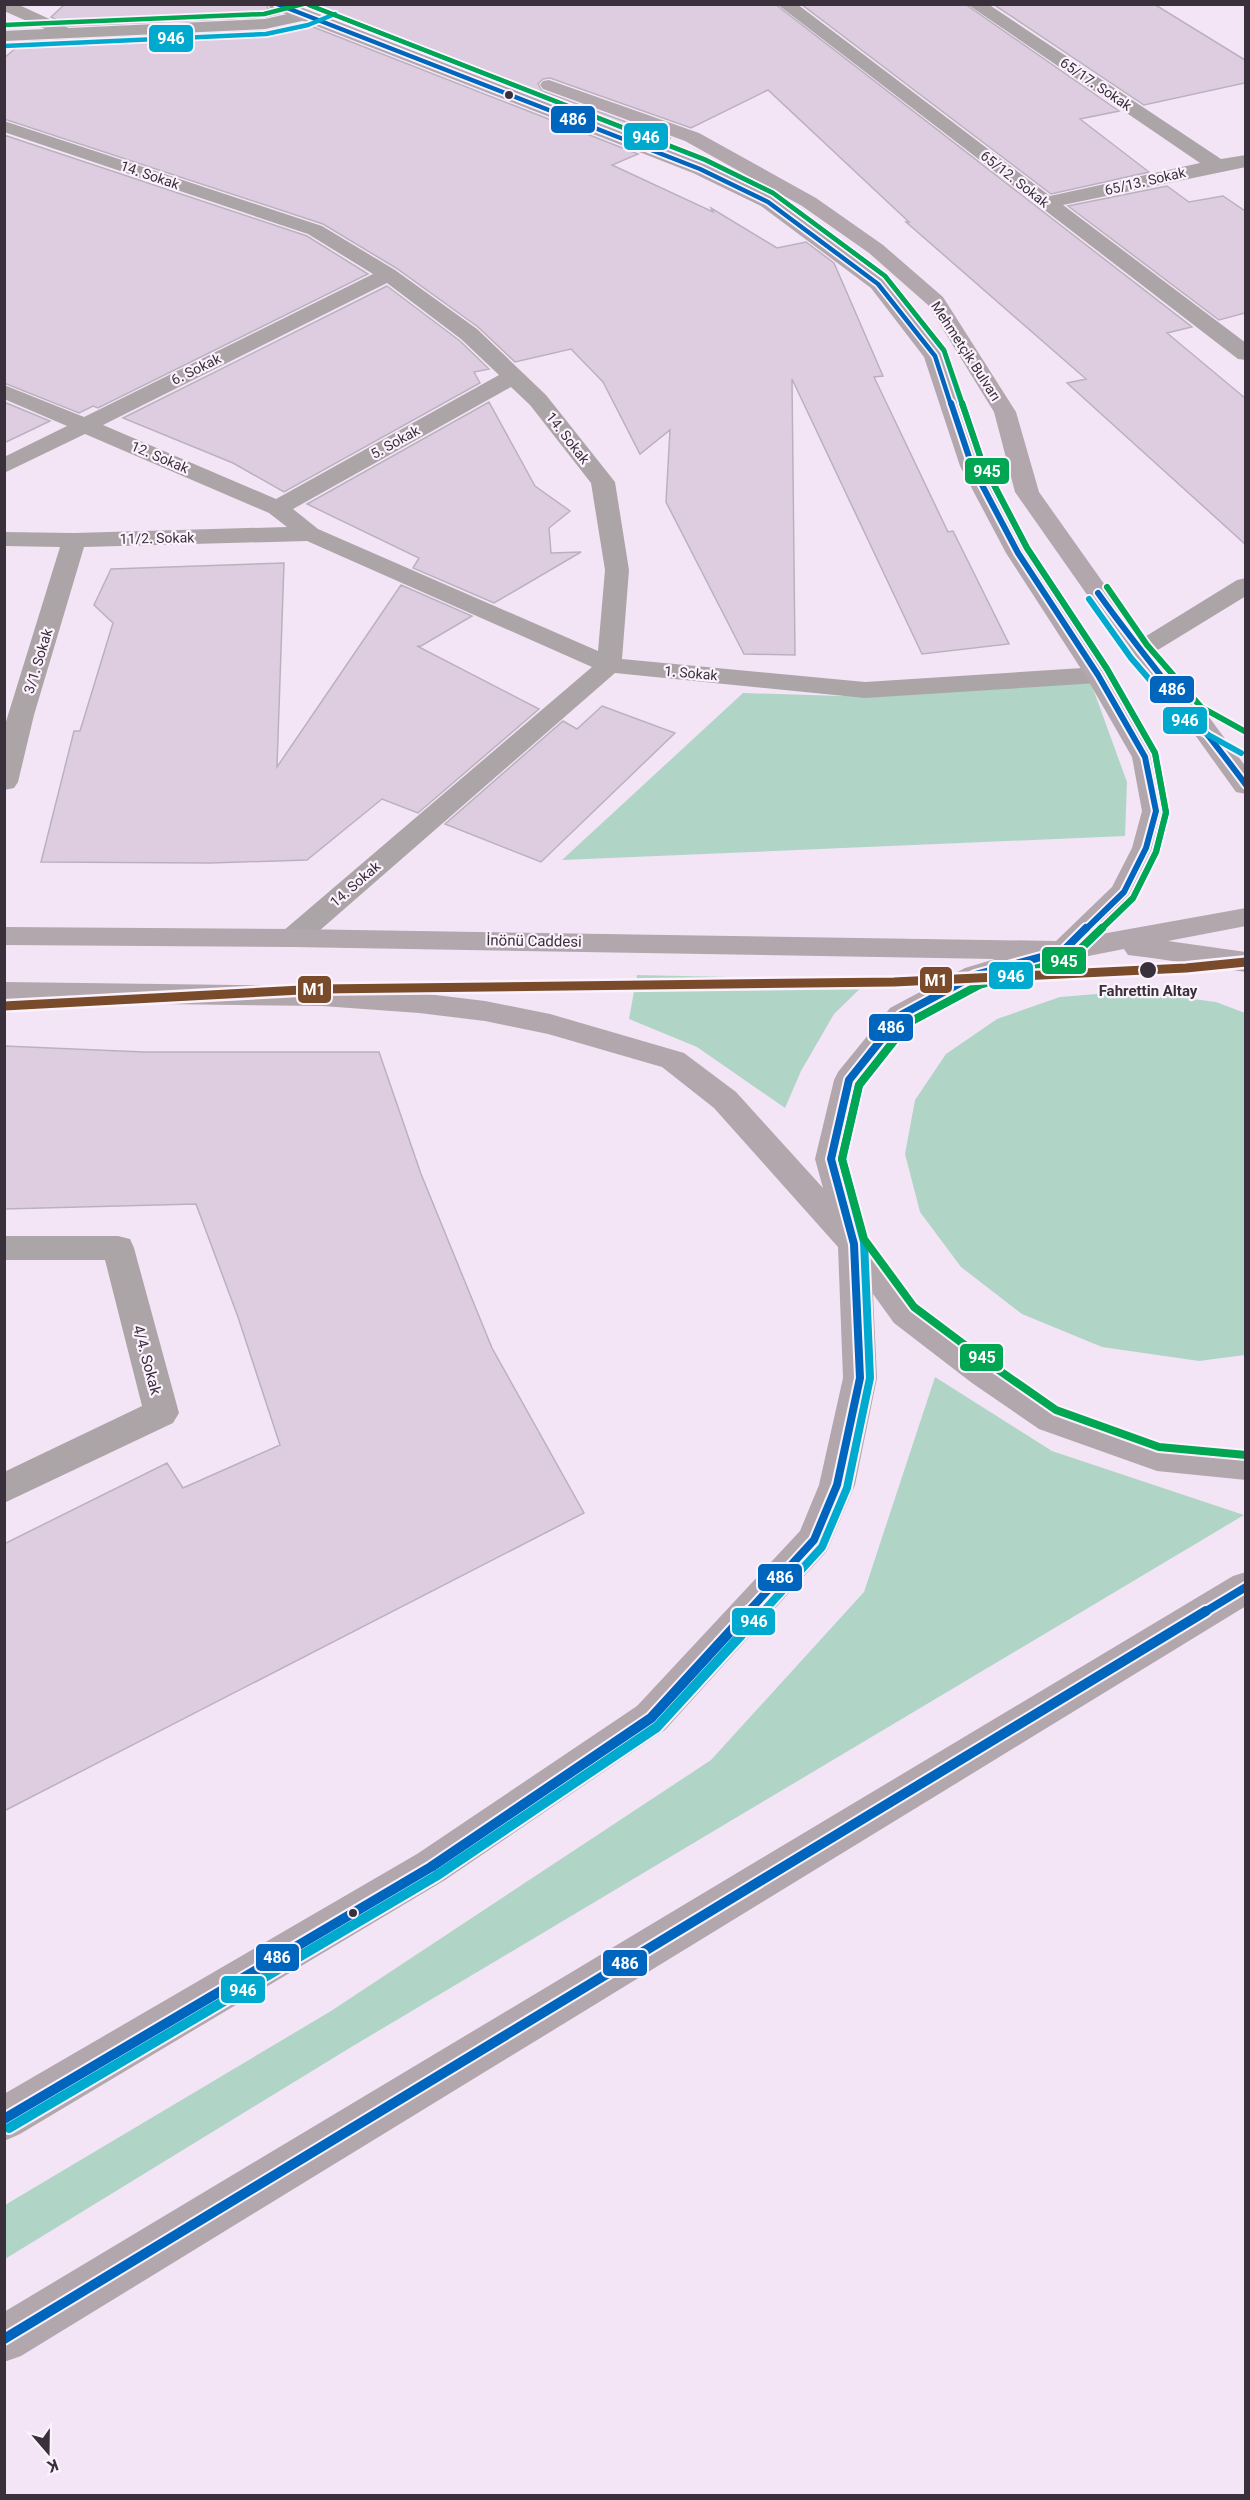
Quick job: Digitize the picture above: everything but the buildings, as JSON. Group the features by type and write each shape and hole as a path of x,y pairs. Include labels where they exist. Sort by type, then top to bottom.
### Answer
{"main road":[{"name":"Mehmetçik Bulvarı","path":"276,4 700,169 768,202 879,284 935,356 972,465 1018,553 1098,675 1145,757 1156,811 1146,848 1124,892 1063,951"},
{"name":"Mehmetçik Bulvarı","path":"331,4 376,23 692,137 808,202 876,249 936,301 1005,412 1027,492 1139,651 1194,715 1245,786"},
{"path":"304,15 331,4"},
{"path":"1194,715 1245,744"},
{"path":"4,2119 431,1868 651,1718 814,1540 837,1485 860,1378 854,1244 831,1159 849,1080 901,1016 975,975 1063,951 1245,917"},
{"name":"İnönü Caddesi","path":"4,936 293,938 1063,951"},
{"path":"1063,951 1152,948 1245,962"},
{"path":"4,992 322,996 418,1003 485,1011 550,1024 673,1060 725,1100 854,1244 906,1314 984,1373 1051,1419 1158,1457 1245,1466"},
{"path":"4,2338 1245,1587"}],"street":[{"name":"65/12. Sokak","path":"785,4 1245,354"},
{"name":"65/17. Sokak","path":"975,4 1216,165"},
{"path":"4,5 72,34"},
{"path":"4,36 265,24 304,15"},
{"name":"14. Sokak","path":"4,126 315,230 388,274 469,334 538,400 603,482 618,570 609,665 293,938"},
{"path":"4,149 32,135"},
{"name":"65/13. Sokak","path":"1046,203 1216,165 1245,161"},
{"name":"6. Sokak","path":"4,466 388,274"},
{"name":"5. Sokak","path":"277,508 514,376"},
{"name":"12. Sokak","path":"4,391 277,508 310,534"},
{"name":"1. Sokak","path":"310,534 609,665 865,690 1098,675"},
{"name":"11/2. Sokak","path":"4,539 74,540 310,534"},
{"name":"3/1. Sokak","path":"4,782 21,715 74,540"},
{"path":"1139,651 1245,585"},
{"name":"4/4. Sokak","path":"4,1248 118,1248 161,1413 4,1489"}],"green space":[{"path":"1091,683 1127,782 1125,836 562,860 743,693 842,696"},
{"path":"637,975 869,980 834,1014 801,1071 785,1108 697,1047 629,1019"},
{"path":"1133,991 1216,1002 1245,1013 1245,1355 1199,1361 1102,1347 1022,1314 961,1267 920,1212 905,1154 915,1100 946,1054 997,1019 1060,997"},
{"path":"935,1377 1052,1451 1244,1515 353,2046 5,2259 5,2205 331,2011 711,1760 864,1592"}],"transit line":[{"name":"486","path":"4,2119 431,1867 651,1718 814,1540 837,1485 860,1378 854,1244 831,1159 849,1080 901,1015 975,975 1063,951 1124,892 1146,848 1156,811 1145,757 1098,675 1018,553 972,466 935,356 878,284 768,202 700,169 277,4"},
{"name":"945","path":"4,25 264,14 303,4"},
{"name":"946","path":"9,2128 436,1876 657,1727 822,1547 847,1488 870,1378 864,1242 842,1159 859,1085 908,1023 979,985 1070,959 1133,898 1156,852 1166,813 1155,753 1107,669 1027,548 982,462 944,351 885,276 773,193 705,160 309,5"},
{"name":"945","path":"309,5 704,159 773,193 885,276 944,350 982,462 1027,548 1107,669 1155,753 1166,812 1156,852 1133,898 1070,959 979,985 908,1023 859,1085 842,1159 864,1239 914,1307 990,1364 1056,1410 1159,1447 1246,1455"},
{"name":"946","path":"4,46 266,34 308,25 335,14"},
{"name":"945","path":"1107,587 1147,645 1201,707 1246,732"},
{"name":"486","path":"1098,593 1139,651 1194,715 1246,785"},
{"name":"946","path":"1089,599 1131,658 1187,723 1241,753"},
{"name":"M1","path":"4,1006 320,989 894,982 1186,968 1246,962"},
{"name":"486","path":"4,2339 1246,1587"}],"place":[{"name":"Fahrettin Altay","path":"1148,970"}]}
